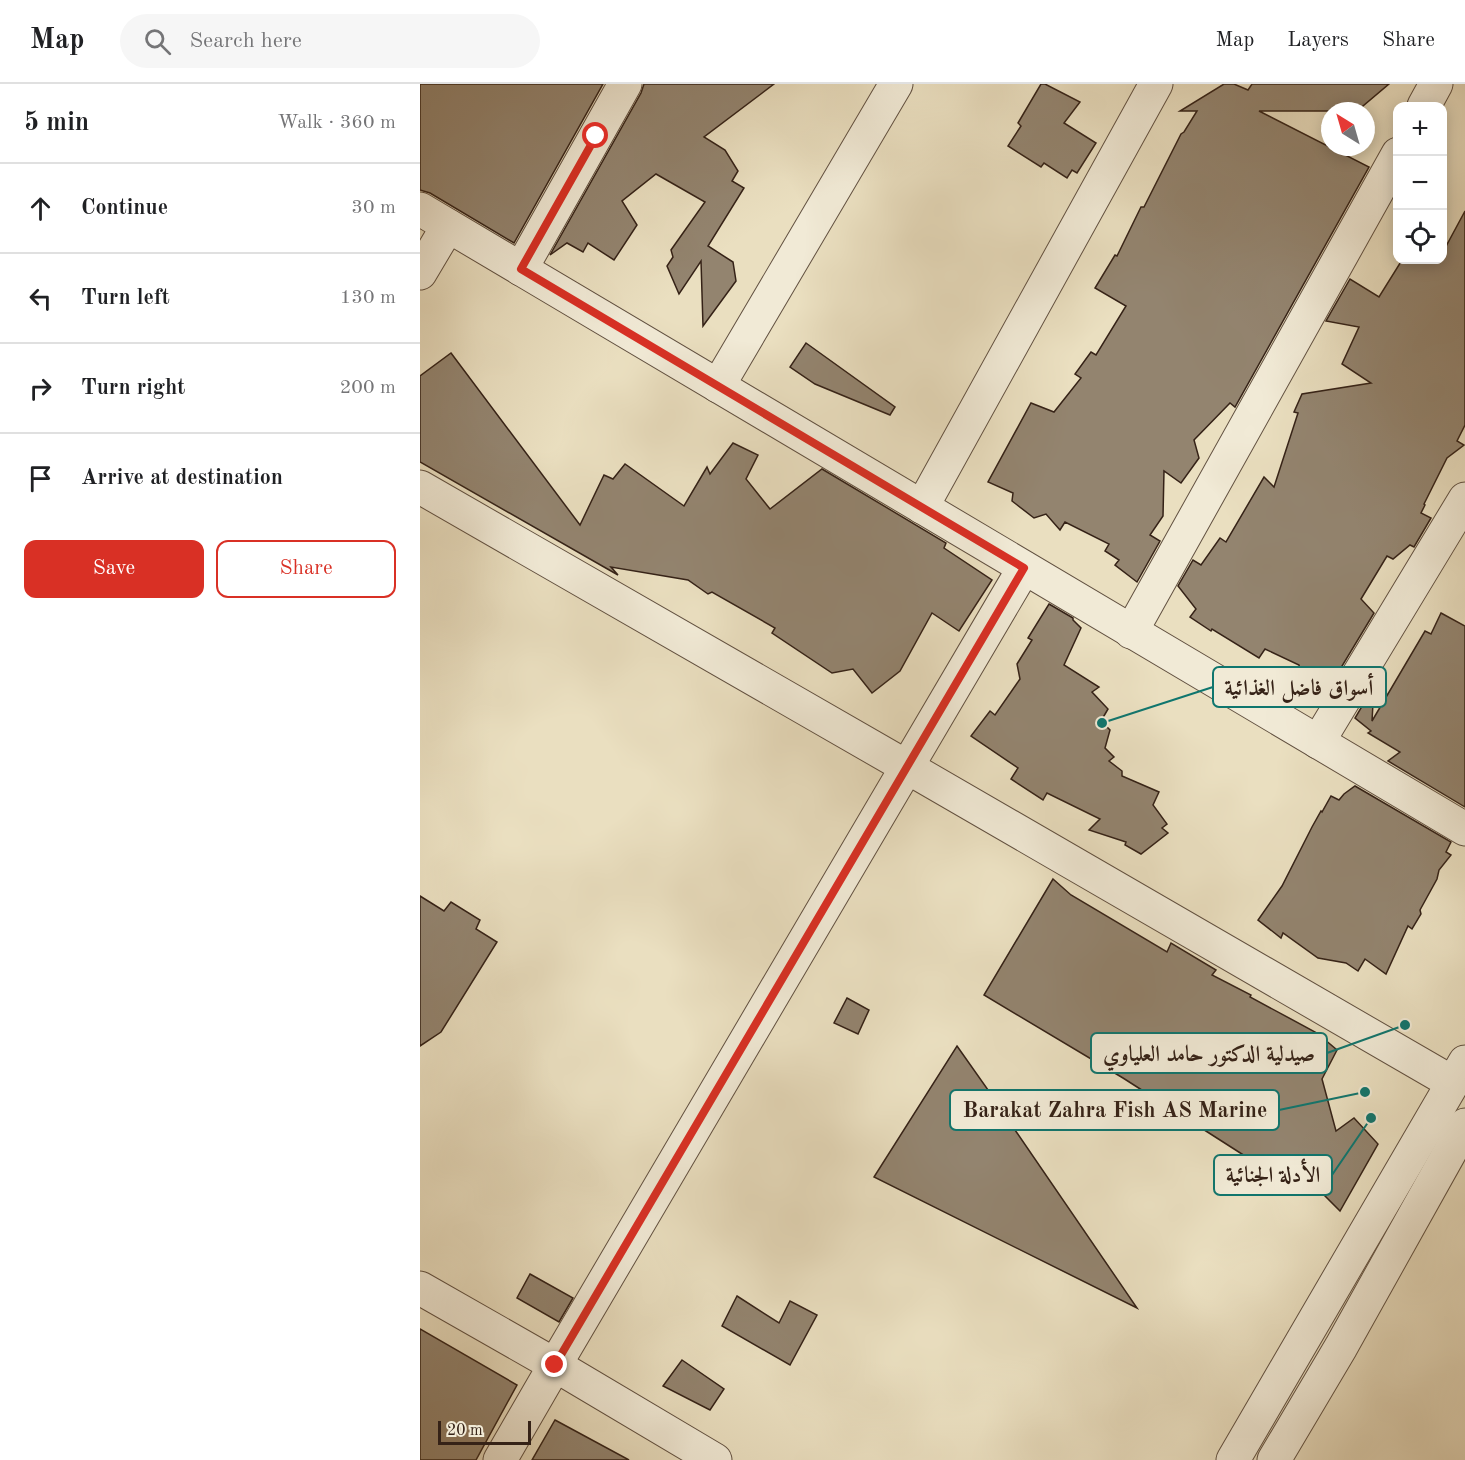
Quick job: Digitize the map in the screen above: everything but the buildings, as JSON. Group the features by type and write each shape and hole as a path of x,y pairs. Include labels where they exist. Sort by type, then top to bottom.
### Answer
{"street":[{"path":"521,269 625,84"},
{"path":"718,386 896,84"},
{"path":"922,507 1156,84"},
{"path":"1426,102 1436,84"},
{"path":"1131,632 1397,156"},
{"path":"420,209 1465,830"},
{"path":"420,273 448,226"},
{"path":"420,487 907,767 1459,1072 1233,1460"},
{"path":"1318,742 1465,499"},
{"path":"500,1460 1024,568"},
{"path":"1274,1460 1341,1347 1465,1125"},
{"path":"420,1288 715,1460"}],"place":[{"name":"أسواق فاضل الغذائية","path":"1102,723"},
{"name":"صيدلية الدكتور حامد العلياوي","path":"1405,1025"},
{"name":"Barakat Zahra Fish AS Marine","path":"1365,1092"},
{"name":"الأدلة الجنائية","path":"1371,1118"}],"route":[{"path":"555,1365 1024,568 521,269 596,136"}]}
